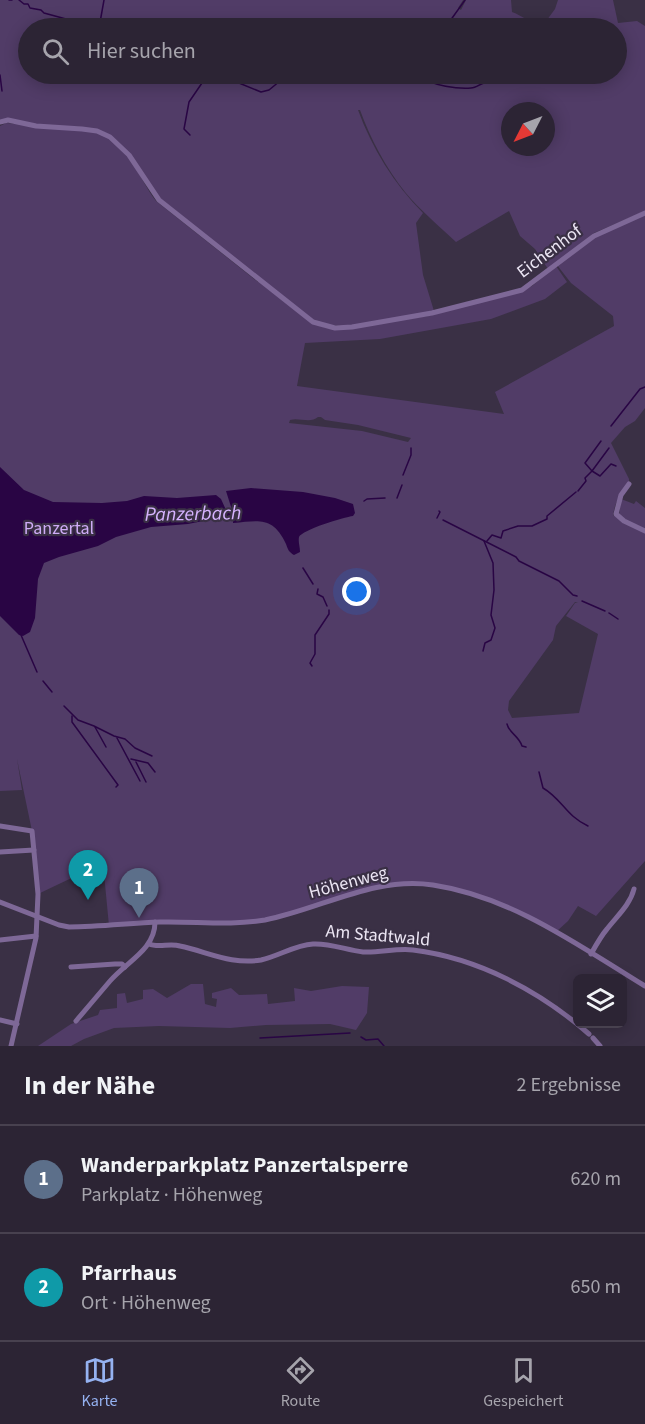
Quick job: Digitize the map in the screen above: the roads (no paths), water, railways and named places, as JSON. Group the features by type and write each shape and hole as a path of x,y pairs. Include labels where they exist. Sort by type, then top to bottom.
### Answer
{"street":[{"name":"Eichenhof","path":"0,122 10,120 36,126 97,131 110,137 129,155 159,200 318,324 343,328 432,313 522,290 594,236 645,213"},
{"path":"629,484 621,495 616,514 618,518 645,531"},
{"path":"0,826 32,831 38,916 36,936 11,1046"},
{"path":"0,852 34,850"},
{"name":"Höhenweg","path":"0,902 69,927 155,922 245,923 283,916 379,886 424,884 463,891 503,905 645,985"},
{"path":"591,954 606,930 627,905 634,889"},
{"path":"76,1021 110,981 149,944 155,929 155,922"},
{"path":"0,940 36,936"},
{"name":"Am Stadtwald","path":"149,944 180,946 237,961 265,959 297,947 316,944 364,952 406,950 424,952 478,967 514,982 556,1007 600,1046"},
{"path":"71,968 115,964 122,964 125,967"},
{"path":"0,1020 17,1024"}],"water":[{"path":"0,467 24,490 53,502 102,503 127,501 144,496 177,498 216,495 221,499 226,510 232,510 226,491 251,488 303,492 335,498 353,504 355,513 353,516 324,524 302,534 299,537 300,552 294,555 289,551 281,535 270,525 258,521 233,523 233,515 188,524 151,527 59,557 44,563 38,579 35,618 30,632 23,636 19,635 0,616"}],"waterway":[{"path":"19,0 28,4 30,8 62,18"},
{"path":"101,18 104,0"},
{"path":"452,18 465,0"},
{"path":"0,75 2,91"},
{"path":"190,135 184,129 189,102 201,84"},
{"path":"241,84 261,92 269,90 276,84"},
{"path":"436,84 466,88 482,84"},
{"path":"611,426 640,389 645,387"},
{"path":"578,491 592,471 585,463 601,441"},
{"path":"403,475 411,455 411,448"},
{"path":"609,448 592,471 600,476 611,464 616,466"},
{"path":"397,498 402,485"},
{"path":"487,541 492,535 501,538 503,531 518,526 532,526 547,519 547,516 576,492"},
{"name":"Panzerbach","path":"364,501 385,498"},
{"name":"Panzerbach","path":"437,518 439,511"},
{"name":"Panzerbach","path":"443,520 559,581 577,596"},
{"path":"483,651 485,643 491,640 495,628 491,615 494,590 493,563 484,541"},
{"path":"303,568 313,584"},
{"path":"318,589 317,594 323,597 327,606"},
{"name":"Panzerbach","path":"582,601 605,611"},
{"path":"312,666 310,663 315,654 315,635 329,614 329,610"},
{"name":"Panzerbach","path":"609,613 618,619"},
{"path":"21,635 37,672"},
{"path":"43,681 52,692"},
{"path":"64,706 78,720 125,739 135,748 152,756"},
{"path":"72,716 72,722 118,785 116,787"},
{"path":"507,724 522,746 526,747"},
{"path":"95,727 106,747"},
{"path":"117,738 140,781"},
{"path":"131,759 148,763 155,772"},
{"path":"136,762 146,782"},
{"path":"539,772 543,788 574,817 588,826"},
{"path":"260,1038 350,1033"},
{"path":"361,1037 366,1040 378,1039 384,1046"}],"place":[{"name":"Pfarrhaus","path":"88,900"},
{"name":"Wanderparkplatz Panzertalsperre","path":"139,918"}],"park label":[{"name":"Panzertal","path":"59,528"}]}
